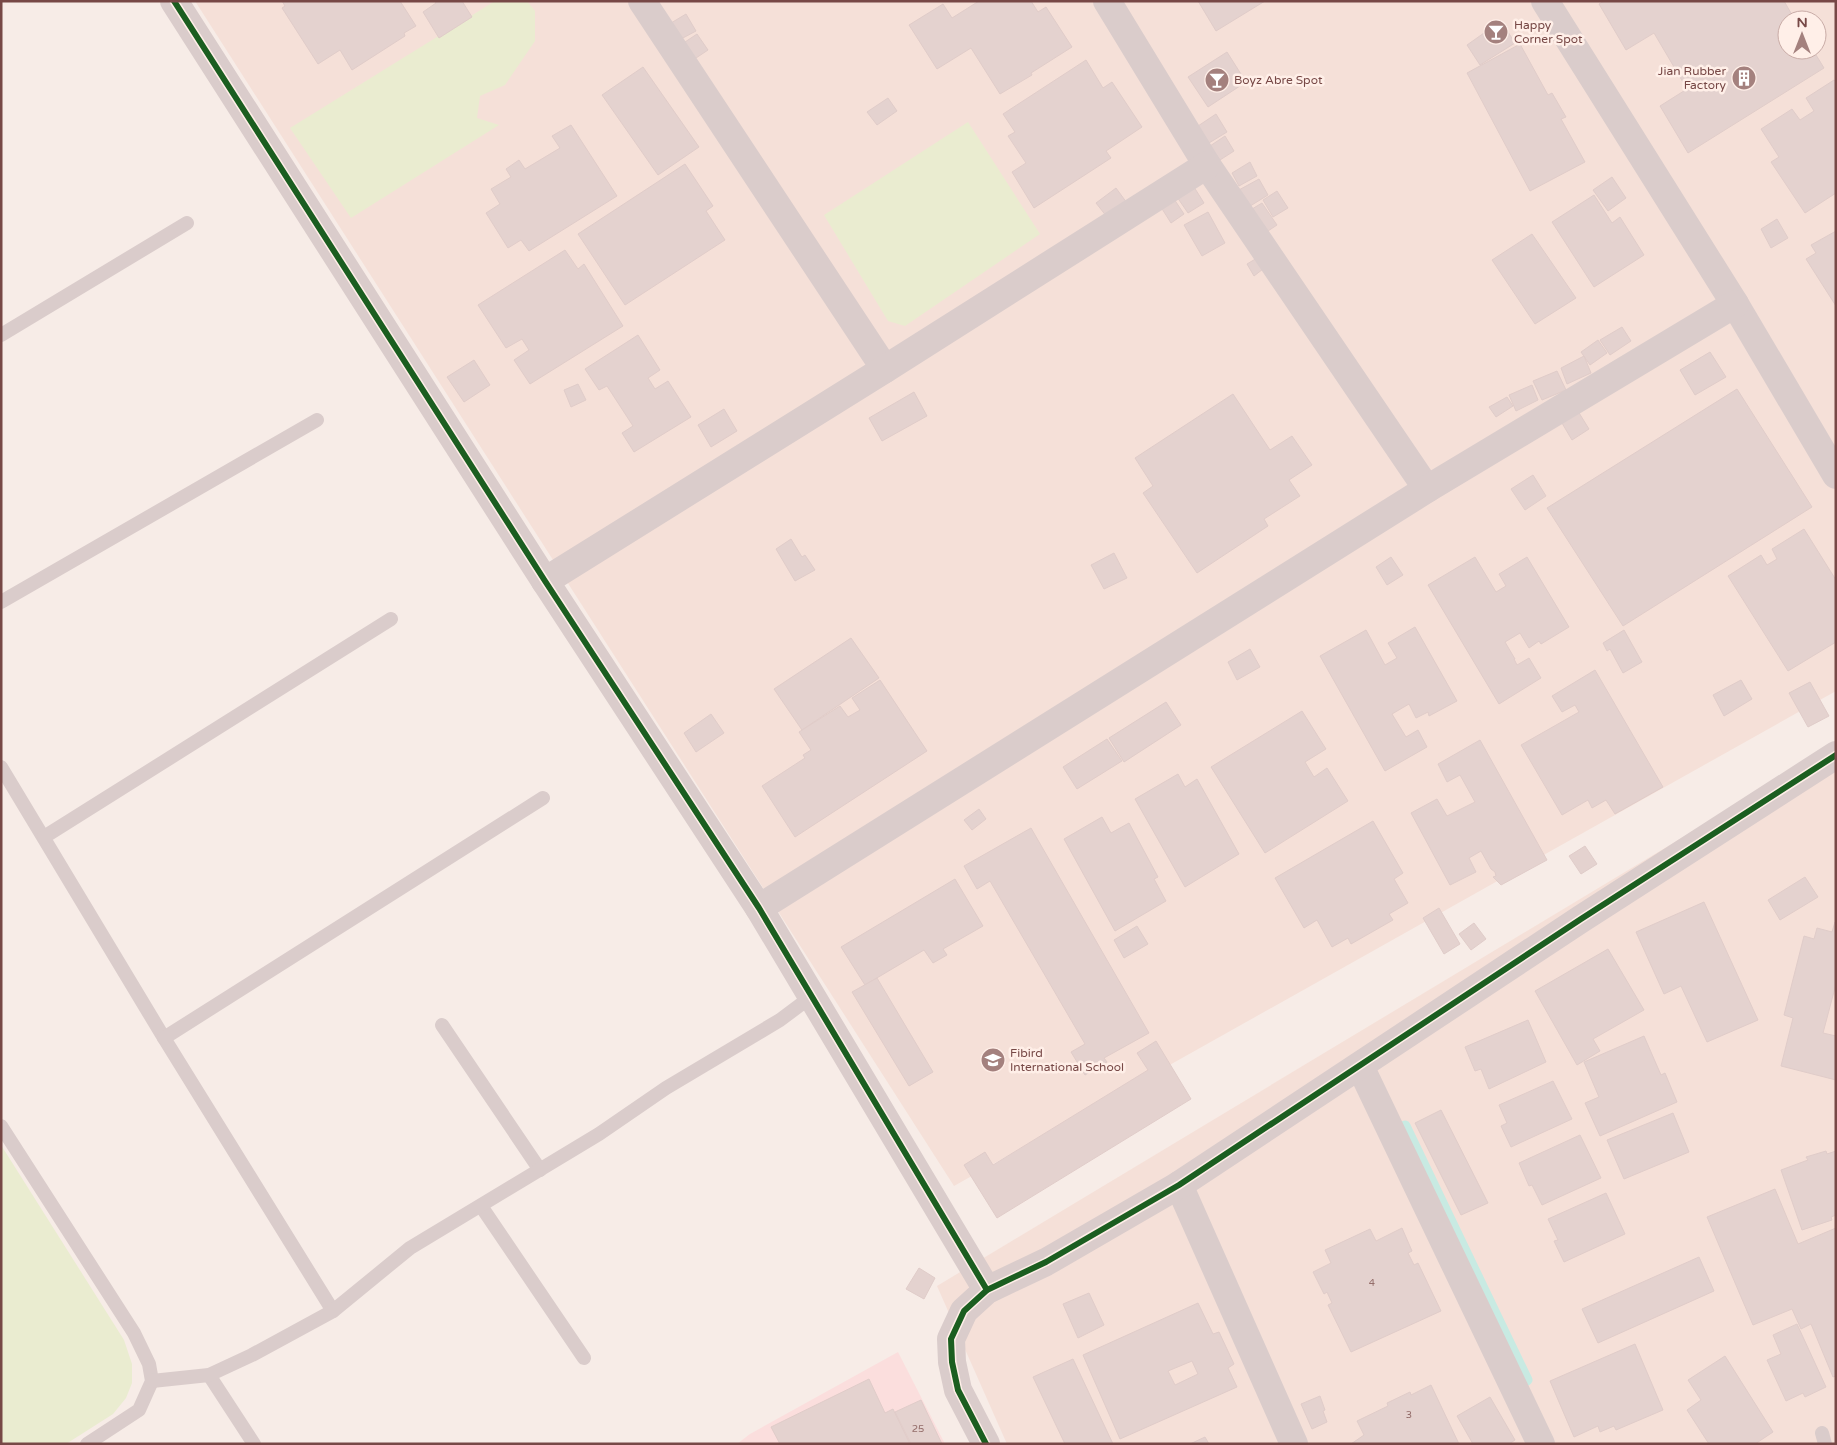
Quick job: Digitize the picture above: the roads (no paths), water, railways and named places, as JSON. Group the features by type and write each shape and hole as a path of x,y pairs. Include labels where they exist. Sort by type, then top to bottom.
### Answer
{"street":[{"path":"174,1 545,581 759,908 987,1290"},
{"path":"642,1 885,369"},
{"path":"1107,1 1206,165 1427,489"},
{"path":"1545,1 1735,304 1836,475"},
{"path":"545,581 885,369 1206,165"},
{"path":"759,908 1427,489 1735,304"},
{"path":"986,1444 958,1390 952,1362 952,1339 964,1311 987,1290 1046,1262 1179,1185 1589,914 1836,755"},
{"path":"1360,1066 1541,1444"},
{"path":"1179,1185 1294,1444"}],"lane":[{"path":"1,336 187,223"},
{"path":"1,602 317,420"},
{"path":"44,837 390,618"},
{"path":"1,766 164,1038 333,1311"},
{"path":"164,1038 544,798"},
{"path":"152,1381 209,1375 252,1355 333,1311 410,1248 599,1134 666,1088 780,1020 812,996"},
{"path":"442,1024 540,1170"},
{"path":"1,1126 134,1333 149,1364 152,1381 139,1410 87,1444"},
{"path":"481,1206 584,1358"},
{"path":"209,1375 254,1444"}],"waterway":[{"path":"1405,1126 1527,1380"}],"place":[{"name":"Happy Corner Spot","path":"1496,32"},
{"name":"Jian Rubber Factory","path":"1744,78"},
{"name":"Boyz Abre Spot","path":"1217,80"},
{"name":"Fibird International School","path":"993,1060"}]}
